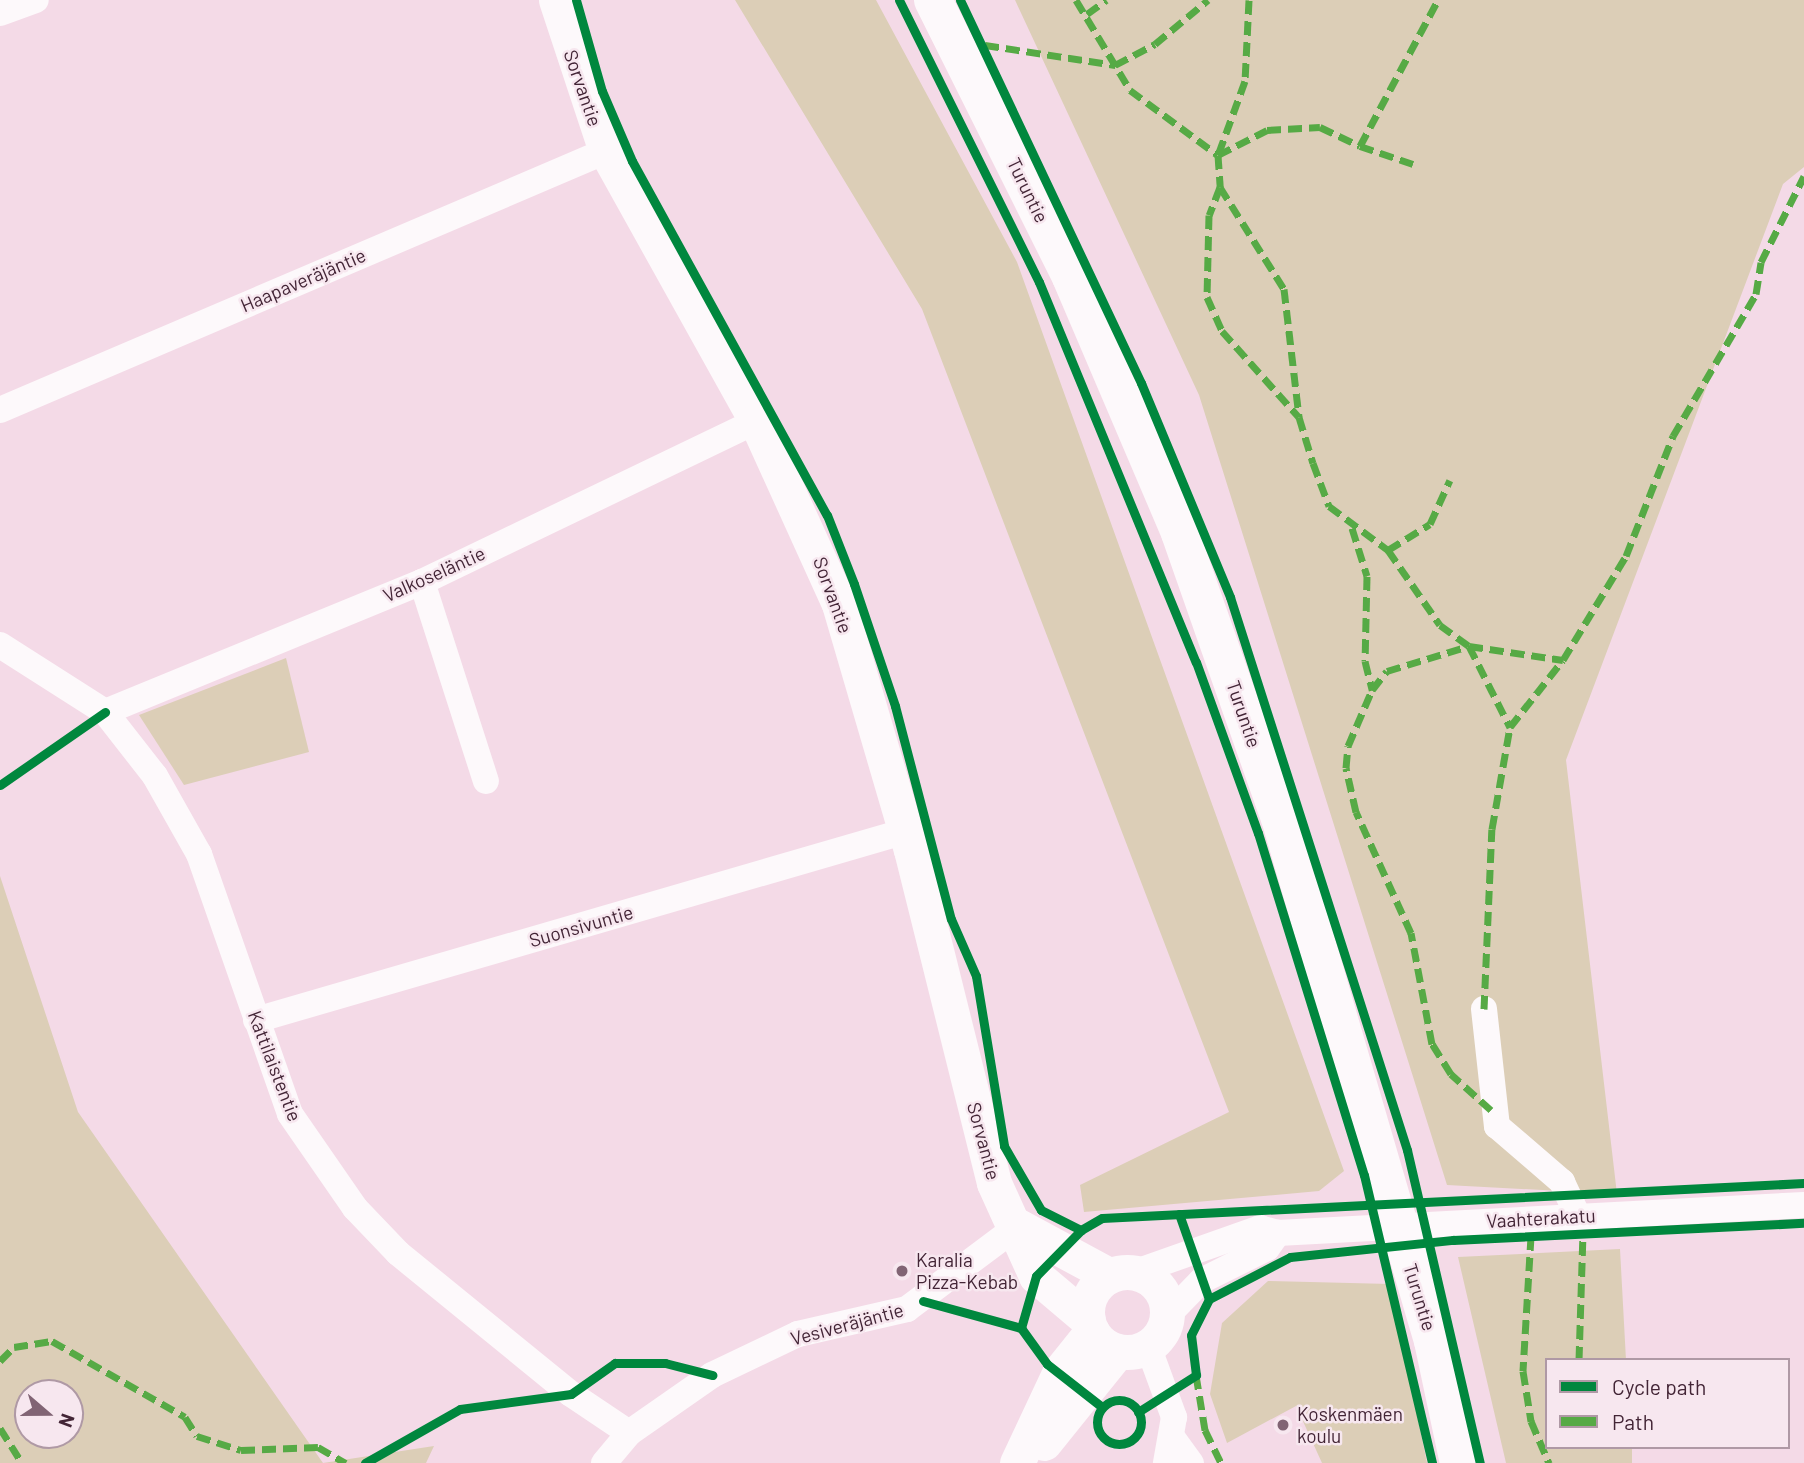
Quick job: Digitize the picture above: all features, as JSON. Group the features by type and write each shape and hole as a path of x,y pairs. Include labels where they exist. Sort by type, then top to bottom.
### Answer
{"highway":[{"name":"Turuntie","path":"933,0 1071,277 1180,533 1280,818 1385,1174 1459,1463"}],"main road":[{"name":"Sorvantie","path":"556,0 607,151 756,421 839,604 906,831 994,1184 1018,1226 1036,1276 1112,1337"},
{"path":"1017,1463 1060,1371 1112,1337 1167,1316 1163,1293 1018,1226"},
{"path":"1112,1337 1091,1293 1122,1274"},
{"path":"1033,1463 1112,1337"}],"street":[{"path":"0,13 36,0"},
{"name":"Haapaveräjäntie","path":"0,410 607,151"},
{"name":"Valkoseläntie","path":"105,712 422,582 756,421"},
{"path":"422,582 486,781"},
{"name":"Kattilaistentie","path":"0,645 105,712 155,776 199,854 290,1114 355,1208 398,1253 571,1394 629,1433"},
{"name":"Suonsivuntie","path":"256,1020 906,831"},
{"path":"1484,1009 1497,1126 1562,1182 1578,1216"},
{"name":"Vaahterakatu","path":"1122,1274 1260,1228 1278,1233 1804,1205"},
{"name":"Vesiveräjäntie","path":"604,1463 629,1433 712,1375 798,1334 915,1305 1018,1226"},
{"path":"1167,1316 1201,1281 1267,1248 1278,1233"},
{"path":"1112,1337 1168,1394 1170,1451 1191,1463"}],"shaded area":[{"path":"735,0 876,0 1017,262 1344,1171 1319,1191 1084,1212 1080,1185 1229,1112 922,309"},
{"path":"1015,0 1804,0 1804,167 1783,184 1566,760 1617,1194 1447,1185 1199,395"},
{"path":"286,658 309,752 184,785 139,715"},
{"path":"0,876 78,1112 323,1463 0,1463"},
{"path":"1620,1249 1626,1358 1545,1358 1545,1449 1632,1449 1632,1463 1506,1463 1458,1257"},
{"path":"1268,1281 1390,1284 1427,1463 1322,1463 1296,1406 1227,1443 1210,1394 1222,1323"},
{"path":"434,1446 426,1463 323,1463"}],"marked path":[{"path":"1076,0 1130,90 1218,155"},
{"path":"1087,14 1106,0"},
{"path":"985,45 1115,65 1155,44 1208,0"},
{"path":"1249,0 1245,81 1218,155 1220,187 1284,289 1299,417 1313,463 1329,506 1388,550 1440,625 1469,646 1510,727"},
{"path":"1218,155 1267,130 1320,127 1360,146 1438,0"},
{"path":"1360,146 1413,164"},
{"path":"1484,1009 1492,829 1510,727 1563,660 1626,556 1673,436 1756,294 1761,262 1804,176"},
{"path":"1220,187 1209,215 1207,297 1222,331 1299,417"},
{"path":"1388,550 1430,524 1450,480"},
{"path":"1352,528 1367,576 1365,661 1372,690"},
{"path":"1491,1110 1451,1074 1432,1044 1411,933 1356,812 1346,768 1348,746 1372,690 1387,671 1469,646 1563,660"},
{"path":"1579,1358 1583,1234"},
{"path":"1531,1236 1523,1371 1531,1421 1549,1463"},
{"path":"0,1361 14,1347 52,1341 185,1417 197,1436 241,1450 318,1447 346,1463"},
{"path":"1196,1375 1205,1430 1221,1463"},
{"path":"0,1428 22,1463"}],"cycle path":[{"path":"576,0 602,91 632,161 827,515 854,584 895,706 951,919 976,976 1004,1146 1041,1210 1081,1230"},
{"path":"899,0 1039,282 1196,662 1258,833 1364,1175 1432,1463"},
{"path":"960,0 1141,383 1230,597 1407,1150 1480,1463"},
{"path":"0,785 105,712"},
{"path":"1021,1328 1036,1276 1081,1230 1102,1218 1804,1183"},
{"path":"1179,1214 1209,1299"},
{"path":"1138,1412 1196,1375 1191,1335 1209,1299 1290,1257 1453,1240 1804,1223"},
{"path":"923,1301 1021,1328 1047,1364 1102,1407"},
{"path":"365,1463 460,1409 571,1394 615,1363 665,1363 712,1375"},
{"path":"1119,1400 1134,1407 1141,1422 1134,1437 1119,1444 1104,1437 1097,1422 1104,1407 1119,1400"}],"place":[{"name":"Karalia Pizza-Kebab","path":"902,1271"},
{"name":"Koskenmäen koulu","path":"1283,1425"}]}
